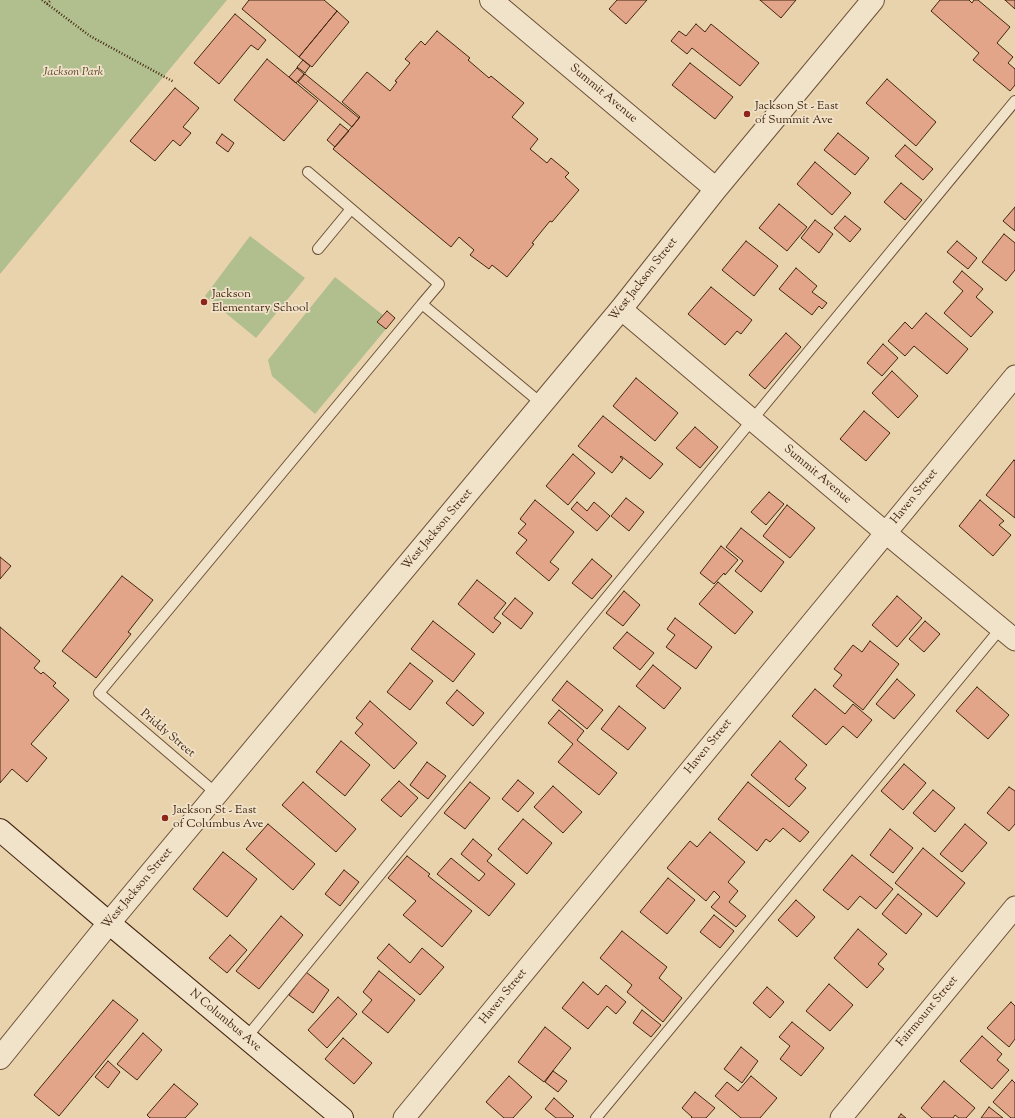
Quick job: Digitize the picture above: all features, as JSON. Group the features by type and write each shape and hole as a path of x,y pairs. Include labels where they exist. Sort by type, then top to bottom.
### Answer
{"street":[{"name":"Summit Avenue","path":"491,0 716,189"},
{"name":"West Jackson Street","path":"0,1058 109,923 621,309 716,189 873,0"},
{"name":"Summit Avenue","path":"621,309 886,533 1011,636"},
{"name":"Haven Street","path":"404,1118 1015,376"},
{"name":"N Columbus Ave","path":"0,830 342,1118"},
{"name":"Fairmount Street","path":"841,1118 1015,907"}],"lane":[{"path":"246,1038 1015,101"},
{"path":"308,172 439,284 422,304 542,404"},
{"path":"318,249 351,209"},
{"name":"Priddy Street","path":"217,794 99,693 422,304"},
{"path":"596,1118 1011,636"}],"path":[{"path":"42,0 90,36 174,82"},
{"path":"48,4 51,0"}],"green space":[{"name":"Jackson Park","path":"0,0 227,0 0,274"},
{"path":"250,236 305,278 256,338 205,296"},
{"path":"335,277 383,315 378,322 386,329 315,414 272,376 268,360"}],"building":[{"path":"249,0 324,0 337,11 299,57 242,9"},
{"path":"617,0 647,0 626,24 609,9"},
{"path":"760,0 796,0 781,18"},
{"path":"940,0 969,0 972,3 974,0 978,0 1010,27 997,43 1013,57 1008,63 1015,69 1015,85 1010,91 973,60 979,53 931,11"},
{"path":"1005,0 1015,0 1015,9"},
{"path":"337,11 349,22 312,67 299,57"},
{"path":"235,14 266,40 258,50 251,45 219,84 194,63"},
{"path":"696,24 705,32 711,24 759,63 740,86 692,48 687,54 671,41 679,31 686,36"},
{"path":"437,31 470,58 468,60 489,78 491,76 524,103 512,117 538,139 530,149 547,163 551,158 569,173 565,177 579,190 552,222 550,221 532,243 534,244 507,277 492,265 489,269 470,255 474,250 459,237 451,247 333,149 360,117 342,102 367,72 390,91 397,82 395,81 410,63 405,59 421,41 425,45"},
{"path":"267,59 318,101 284,141 234,100"},
{"path":"303,60 310,66 305,73 297,67"},
{"path":"690,63 733,97 715,119 672,85"},
{"path":"297,68 304,74 296,83 289,77"},
{"path":"305,74 359,118 352,127 298,82"},
{"path":"887,79 936,122 916,146 866,103"},
{"path":"175,88 199,108 183,127 191,133 180,146 173,140 155,161 130,141"},
{"path":"340,124 349,131 335,147 327,140"},
{"path":"838,133 869,158 855,175 824,150"},
{"path":"222,134 234,143 228,152 216,143"},
{"path":"905,145 933,169 923,180 895,156"},
{"path":"815,162 851,193 832,215 797,184"},
{"path":"901,183 922,200 905,220 884,202"},
{"path":"779,204 807,227 787,251 759,228"},
{"path":"1015,207 1015,231 1003,221"},
{"path":"845,216 861,229 850,242 834,228"},
{"path":"815,220 833,234 819,253 801,238"},
{"path":"1004,234 1015,243 1015,270 1006,281 982,262"},
{"path":"746,241 778,266 754,296 722,270"},
{"path":"957,241 977,258 968,269 947,252"},
{"path":"796,268 817,286 812,292 827,303 822,309 819,306 812,315 779,289"},
{"path":"962,271 983,289 976,297 993,312 971,337 944,313 963,291 953,282"},
{"path":"711,287 752,320 741,334 737,331 725,345 688,314"},
{"path":"387,311 395,318 386,329 377,322"},
{"path":"926,313 968,349 947,374 914,346 905,356 888,341 905,322 912,329"},
{"path":"786,333 801,347 765,389 749,375"},
{"path":"883,344 898,358 882,376 867,363"},
{"path":"892,371 918,396 898,418 872,393"},
{"path":"636,378 678,413 655,441 613,406"},
{"path":"864,411 890,433 866,461 840,439"},
{"path":"603,416 663,464 650,479 621,456 620,457 623,459 612,473 578,446"},
{"path":"695,427 718,447 700,468 676,448"},
{"path":"573,454 595,473 568,505 546,486"},
{"path":"1014,460 1015,461 1015,518 986,495"},
{"path":"769,492 784,504 766,525 751,512"},
{"path":"626,498 644,512 629,531 611,516"},
{"path":"535,500 574,532 550,562 559,569 549,581 516,553 527,540 518,533 526,524 520,519"},
{"path":"980,500 1004,521 999,525 1011,535 993,556 959,526"},
{"path":"577,502 587,511 594,502 610,516 597,531 571,509"},
{"path":"787,505 815,528 790,558 763,536"},
{"path":"741,528 784,562 761,592 735,571 743,561 726,547"},
{"path":"721,546 738,560 725,575 724,573 714,584 700,573"},
{"path":"0,557 11,566 0,579"},
{"path":"592,559 612,576 592,599 572,583"},
{"path":"122,576 153,600 128,632 131,634 96,678 62,651"},
{"path":"477,580 506,603 494,618 501,623 493,633 458,604"},
{"path":"718,582 753,612 735,634 699,604"},
{"path":"624,591 640,605 623,626 606,613"},
{"path":"897,596 922,618 897,647 872,625"},
{"path":"515,598 533,613 521,629 502,614"},
{"path":"675,618 712,647 696,669 666,647 675,635 667,629"},
{"path":"433,621 475,654 453,682 411,649"},
{"path":"925,621 940,634 924,652 909,639"},
{"path":"0,627 40,661 34,668 41,674 43,672 56,683 53,686 69,700 31,744 47,758 27,782 12,769 0,783"},
{"path":"627,632 654,653 640,670 613,648"},
{"path":"870,641 899,664 863,710 833,686 842,675 834,669 853,645 862,652"},
{"path":"410,663 433,681 410,710 387,692"},
{"path":"653,665 681,688 664,709 636,686"},
{"path":"897,679 915,695 894,719 876,704"},
{"path":"567,681 603,710 587,729 552,700"},
{"path":"977,687 1009,715 988,739 956,711"},
{"path":"815,689 845,714 853,704 872,720 857,738 843,726 826,745 792,716"},
{"path":"457,690 484,713 473,726 446,703"},
{"path":"370,701 417,743 394,769 355,733 363,724 356,718"},
{"path":"619,706 646,728 628,750 601,729"},
{"path":"559,710 584,731 577,740 617,773 599,795 558,762 573,744 548,723"},
{"path":"341,741 370,765 345,796 316,772"},
{"path":"780,741 807,765 795,779 806,788 789,807 751,775"},
{"path":"427,762 446,776 428,799 410,785"},
{"path":"904,764 926,783 903,810 881,791"},
{"path":"518,780 534,793 518,812 502,799"},
{"path":"399,781 418,798 401,817 381,800"},
{"path":"303,782 356,829 336,852 282,805"},
{"path":"470,782 490,798 465,829 444,813"},
{"path":"748,782 809,832 800,842 783,828 770,842 766,839 757,851 718,819"},
{"path":"553,786 582,812 563,833 534,807"},
{"path":"1009,787 1015,791 1015,824 1009,831 987,813"},
{"path":"933,790 955,808 935,832 913,813"},
{"path":"523,819 552,843 527,874 498,849"},
{"path":"268,824 315,864 293,890 246,849"},
{"path":"965,824 987,843 962,872 940,854"},
{"path":"890,829 913,848 893,873 870,855"},
{"path":"710,832 745,862 728,882 738,891 729,902 746,916 736,927 711,907 720,897 714,891 706,901 667,868 690,841 697,847"},
{"path":"473,839 492,855 487,861 515,884 489,916 437,874 451,858 479,881 485,874 461,854"},
{"path":"923,848 965,883 937,917 895,883"},
{"path":"223,852 257,879 227,917 193,889"},
{"path":"852,855 893,889 876,909 860,896 848,910 823,890"},
{"path":"407,856 430,874 428,876 472,911 442,947 403,915 416,901 388,878"},
{"path":"344,870 359,882 340,906 325,894"},
{"path":"668,878 695,900 667,934 640,912"},
{"path":"898,894 922,914 906,934 882,914"},
{"path":"796,900 815,917 797,937 778,920"},
{"path":"714,915 734,931 720,948 700,932"},
{"path":"281,916 303,935 259,989 236,971"},
{"path":"858,929 887,954 878,964 884,969 867,988 834,958"},
{"path":"622,931 667,967 659,978 682,998 663,1022 627,992 632,985 600,958"},
{"path":"230,935 247,950 227,973 209,958"},
{"path":"389,944 410,963 422,948 444,967 420,995 377,958"},
{"path":"379,971 415,1000 388,1033 362,1012 372,1000 363,992"},
{"path":"306,972 329,990 313,1013 289,995"},
{"path":"583,982 598,995 606,985 626,1002 616,1014 607,1006 588,1029 562,1008"},
{"path":"829,984 853,1005 830,1031 806,1011"},
{"path":"767,987 784,1002 770,1018 753,1003"},
{"path":"338,997 357,1014 327,1048 308,1030"},
{"path":"113,1000 138,1020 59,1116 34,1095"},
{"path":"1011,1002 1015,1006 1015,1039 1009,1047 987,1028"},
{"path":"642,1010 661,1025 651,1037 633,1023"},
{"path":"792,1022 824,1048 801,1076 780,1059 790,1046 779,1037"},
{"path":"545,1027 571,1048 544,1082 518,1062"},
{"path":"143,1033 162,1050 137,1080 117,1064"},
{"path":"982,1036 1002,1054 997,1060 1009,1070 992,1089 960,1061"},
{"path":"343,1038 372,1063 354,1084 325,1059"},
{"path":"741,1047 758,1061 742,1083 724,1069"},
{"path":"108,1061 120,1072 108,1088 95,1077"},
{"path":"553,1071 567,1081 558,1092 545,1082"},
{"path":"509,1076 532,1097 513,1118 504,1118 486,1102"},
{"path":"751,1076 777,1098 760,1118 741,1118 715,1096 727,1082 738,1091"},
{"path":"1012,1080 1015,1083 1015,1118 1011,1118 993,1102"},
{"path":"944,1081 975,1108 966,1118 959,1118 955,1115 953,1118 932,1118 921,1108"},
{"path":"174,1084 198,1104 185,1118 150,1118 147,1115"},
{"path":"695,1092 715,1108 706,1118 691,1118 692,1117 682,1108"},
{"path":"554,1098 574,1116 572,1118 556,1118 545,1109"},
{"path":"989,1107 1003,1118 981,1118"},
{"path":"901,1114 906,1118 898,1118"}],"place":[{"name":"Jackson St - East of Summit Ave","path":"747,114"},
{"name":"Jackson Elementary School","path":"204,302"},
{"name":"Jackson St - East of Columbus Ave","path":"165,818"}]}
